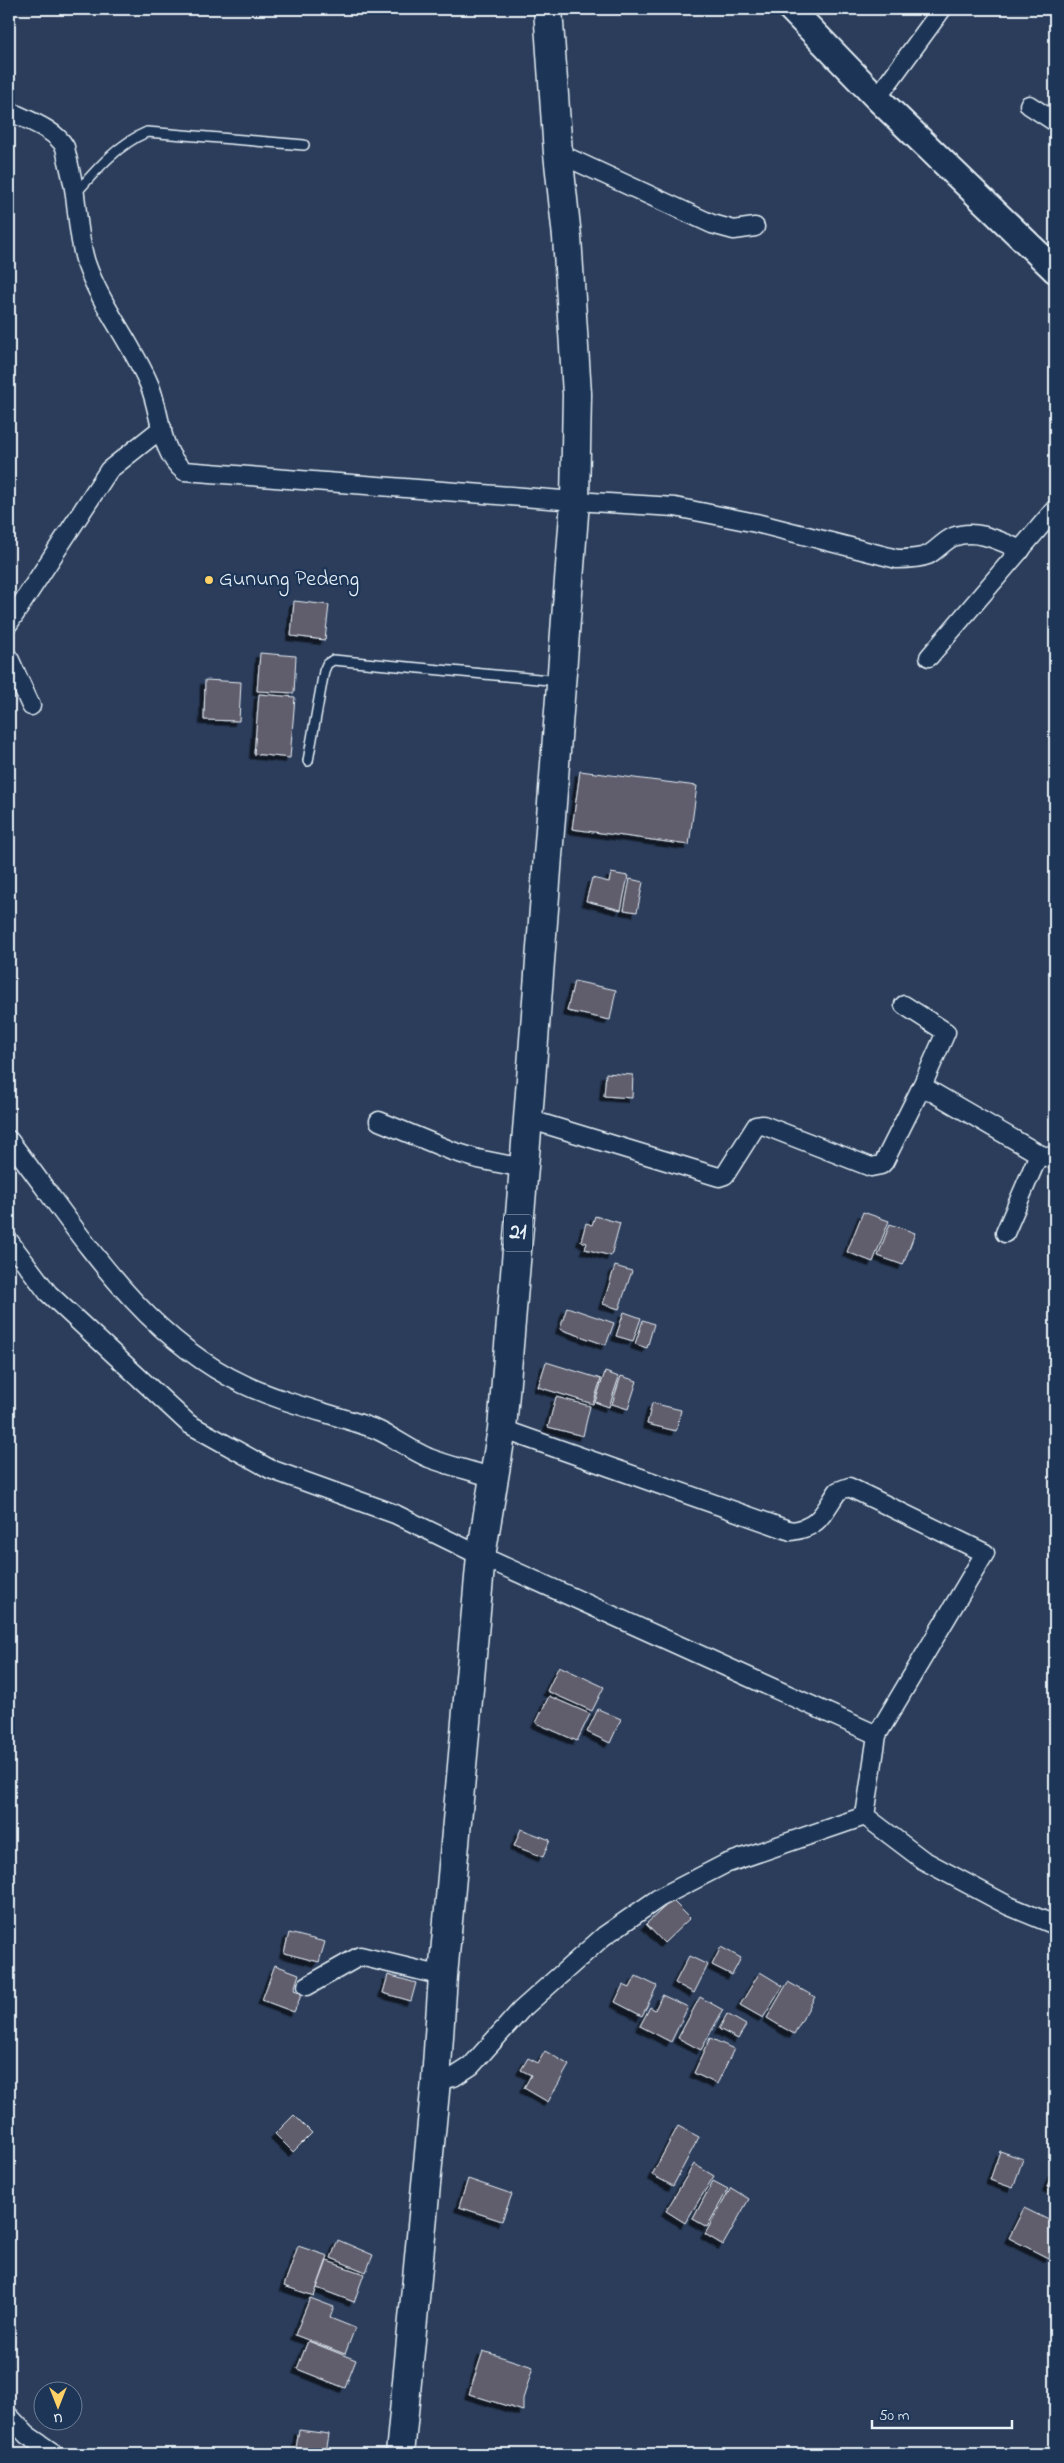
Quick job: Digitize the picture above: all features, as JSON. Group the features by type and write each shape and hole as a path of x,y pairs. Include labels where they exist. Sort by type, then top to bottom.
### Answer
{"highway":[{"name":"21","path":"400,2454 436,2081 442,1976 481,1556 502,1428 528,1119 575,501 577,394 567,238 558,153 548,9"}],"main road":[{"path":"791,9 877,98 1055,270"}],"street":[{"path":"877,98 942,9"},
{"path":"1029,105 1055,122"},
{"path":"9,111 62,140 75,194 81,244 87,264 116,324 150,384 162,428 178,466 192,473 676,507 756,523 897,559 911,559 928,555 952,538 962,534 988,536 1021,550"},
{"path":"558,153 712,224 734,230 755,227"},
{"path":"9,623 109,470 162,428"},
{"path":"929,658 1055,509"},
{"path":"9,658 31,706"},
{"path":"528,1119 719,1177 726,1175 756,1126 763,1125 871,1167 876,1167 884,1162 922,1086 946,1032 904,1005"},
{"path":"922,1086 1047,1157 1005,1233"},
{"path":"379,1121 452,1151 478,1159 523,1168"},
{"path":"9,1140 87,1246 159,1326 190,1352 241,1383 277,1399 376,1430 404,1442 427,1457 494,1478"},
{"path":"9,1242 48,1293 189,1424 270,1469 395,1514 481,1556 877,1735"},
{"path":"502,1428 791,1531 805,1529 816,1523 838,1491 849,1487 985,1553 877,1735 865,1816"},
{"path":"865,1816 923,1860 1009,1906 1055,1925"},
{"path":"436,2081 454,2077 470,2066 522,2010 604,1936 659,1898 724,1864 865,1816"},
{"path":"306,1986 360,1956 442,1976"},
{"path":"9,2416 27,2435 55,2454"}],"lane":[{"path":"75,194 93,173 131,139 147,132 304,145"},
{"path":"308,761 324,671 327,664 333,660 562,681"}],"building":[{"path":"294,601 329,605 325,640 291,636"},
{"path":"260,653 296,656 294,693 257,691"},
{"path":"205,680 241,682 239,721 204,720"},
{"path":"259,694 295,697 290,758 254,754"},
{"path":"580,771 697,786 689,845 572,829"},
{"path":"611,873 628,876 621,910 586,901 592,878 609,882"},
{"path":"630,879 643,882 637,912 624,910"},
{"path":"574,981 616,990 610,1020 567,1011"},
{"path":"606,1073 633,1075 632,1098 604,1096"},
{"path":"863,1212 889,1221 873,1262 847,1252"},
{"path":"595,1216 620,1223 611,1256 585,1249 587,1243 581,1241 586,1223 592,1225"},
{"path":"890,1224 915,1233 903,1265 878,1256"},
{"path":"615,1266 632,1271 619,1309 603,1304"},
{"path":"567,1307 614,1323 606,1345 560,1329"},
{"path":"624,1312 641,1318 633,1341 616,1336"},
{"path":"643,1320 654,1324 647,1348 635,1344"},
{"path":"546,1362 601,1379 593,1404 538,1387"},
{"path":"605,1372 619,1377 609,1407 595,1402"},
{"path":"621,1376 637,1381 628,1409 612,1404"},
{"path":"556,1397 590,1406 583,1436 548,1427"},
{"path":"652,1403 681,1410 676,1431 647,1424"},
{"path":"559,1666 604,1687 592,1711 547,1691"},
{"path":"549,1696 590,1714 577,1741 536,1723"},
{"path":"598,1709 621,1719 610,1743 587,1732"},
{"path":"521,1829 550,1840 543,1857 514,1846"},
{"path":"672,1900 690,1918 664,1943 646,1924"},
{"path":"289,1933 325,1942 319,1962 284,1953"},
{"path":"721,1947 741,1958 732,1975 712,1965"},
{"path":"689,1956 708,1965 694,1993 675,1983"},
{"path":"275,1965 299,1974 294,1990 302,1993 294,2012 262,2000"},
{"path":"760,1972 783,1986 763,2018 740,2005"},
{"path":"388,1975 416,1983 411,2001 383,1993"},
{"path":"636,1976 657,1986 642,2016 615,2002 623,1985 630,1988"},
{"path":"788,1982 815,1997 794,2034 767,2018"},
{"path":"662,1995 688,2007 671,2042 640,2026 650,2007 655,2010"},
{"path":"700,1997 723,2010 701,2050 678,2038"},
{"path":"727,2014 746,2025 738,2039 719,2029"},
{"path":"710,2038 734,2049 717,2084 694,2073"},
{"path":"545,2051 569,2065 548,2102 524,2088 531,2075 521,2070 528,2058 538,2063"},
{"path":"294,2115 312,2133 293,2152 275,2134"},
{"path":"678,2126 699,2137 673,2186 652,2175"},
{"path":"1000,2151 1023,2159 1013,2188 990,2180"},
{"path":"694,2164 714,2176 685,2223 666,2211"},
{"path":"1055,2166 1055,2190 1047,2187"},
{"path":"468,2179 512,2194 502,2221 459,2207"},
{"path":"713,2181 728,2189 707,2227 693,2219"},
{"path":"731,2188 749,2199 723,2245 705,2234"},
{"path":"1024,2208 1055,2223 1055,2244 1048,2258 1009,2238"},
{"path":"338,2240 373,2255 366,2272 331,2258"},
{"path":"298,2246 328,2256 314,2296 284,2286"},
{"path":"327,2261 364,2274 354,2302 317,2288"},
{"path":"310,2298 334,2307 330,2318 355,2328 345,2354 295,2335"},
{"path":"308,2341 356,2360 345,2388 297,2369"},
{"path":"483,2351 533,2367 523,2399 523,2411 469,2394"},
{"path":"299,2430 329,2434 326,2453 296,2448"},
{"path":"292,2451 328,2454 292,2454"}],"place":[{"name":"Gunung Pedeng","path":"209,580"}]}
